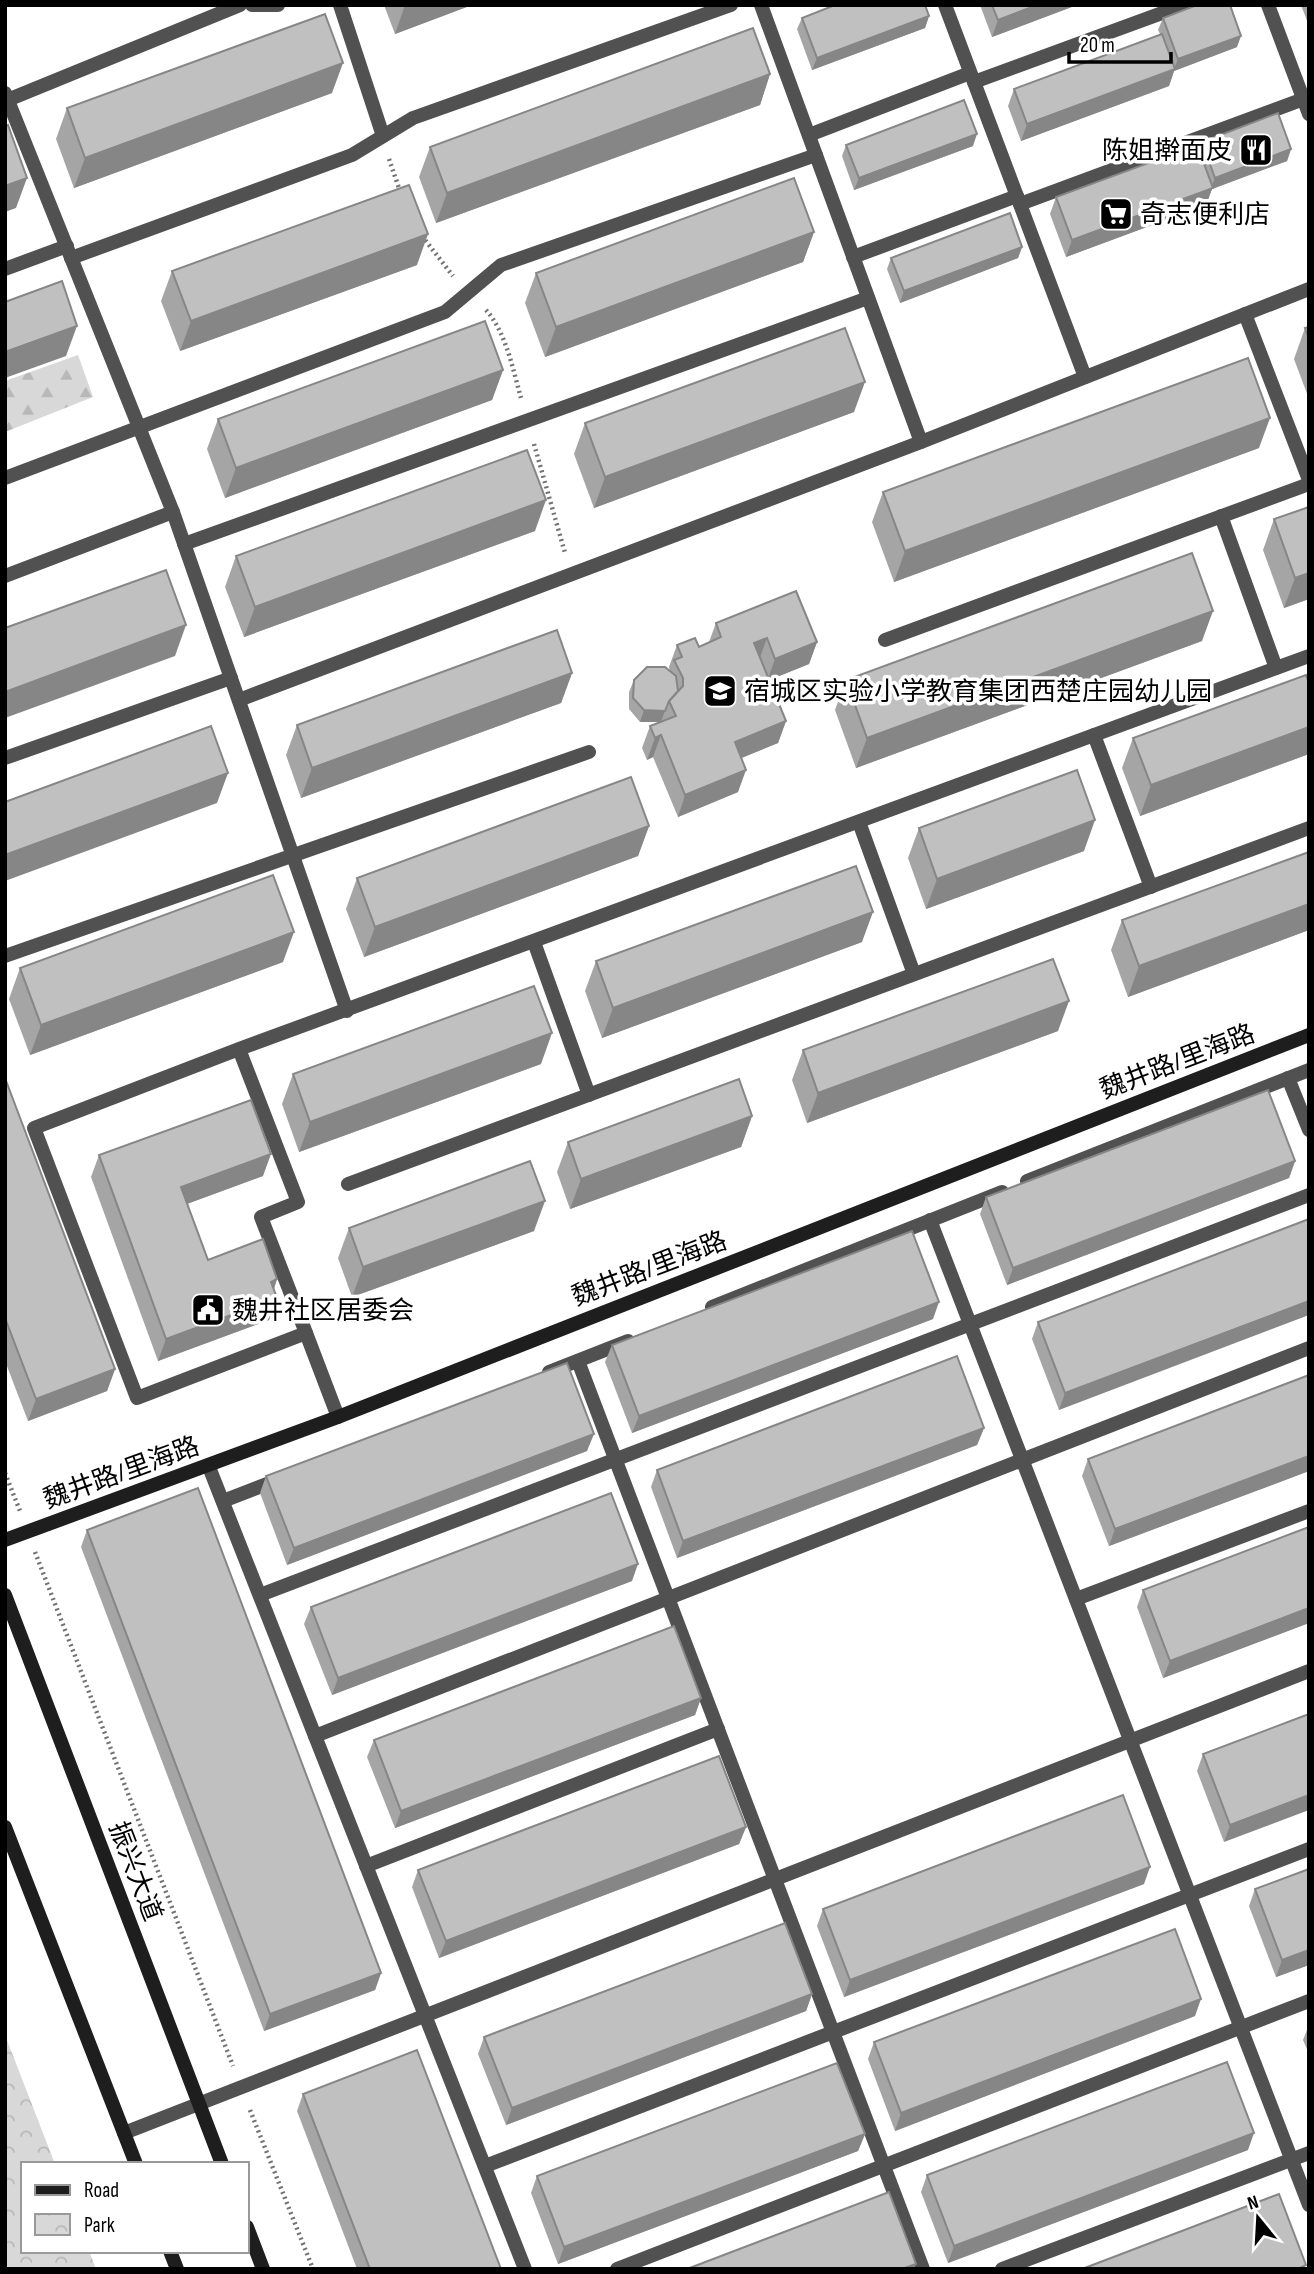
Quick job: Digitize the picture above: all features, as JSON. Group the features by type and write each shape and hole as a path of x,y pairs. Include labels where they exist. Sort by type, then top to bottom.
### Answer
{"street":[{"path":"240,5 6,98 173,512 347,1011"},
{"path":"252,5 278,5"},
{"path":"340,5 383,136"},
{"path":"5,269 69,252 352,155 413,118 732,5"},
{"path":"761,5 921,442"},
{"path":"945,5 1085,377"},
{"path":"808,135 1184,5"},
{"path":"1268,5 1306,98 1309,114"},
{"path":"853,257 1306,98"},
{"path":"5,478 445,312 501,265 816,155"},
{"path":"239,700 921,442 1309,289"},
{"path":"184,544 868,298"},
{"path":"885,640 1309,482 1245,314"},
{"path":"5,576 173,512"},
{"path":"1221,516 1276,668"},
{"path":"306,1333 137,1398 34,1128 239,1049 1309,656"},
{"path":"5,758 231,678"},
{"path":"1094,736 1151,887"},
{"path":"5,956 589,752"},
{"path":"859,822 915,974"},
{"path":"348,1184 1309,828"},
{"path":"534,942 589,1095"},
{"name":"魏井路/里海路","path":"5,1540 209,1467 1309,1035"},
{"path":"239,1049 298,1202 261,1217 338,1417"},
{"path":"704,1310 1309,1070"},
{"path":"1288,1078 1309,1130"},
{"path":"260,1595 1309,1195"},
{"path":"930,1220 1309,2206"},
{"path":"540,1376 641,1335"},
{"path":"315,1737 1309,1348"},
{"path":"578,1360 923,2269"},
{"path":"209,1467 525,2269"},
{"path":"223,1502 299,1471"},
{"path":"1076,1599 1309,1511"},
{"name":"振兴大道","path":"5,1595 221,2162"},
{"path":"124,2133 1309,1671"},
{"path":"366,1866 718,1729"},
{"path":"5,1827 135,2162"},
{"path":"485,2166 1309,1849"},
{"path":"617,2269 1309,2001"},
{"path":"1003,2269 1309,2153"},
{"path":"248,2230 263,2269"}],"path":[{"path":"383,136 406,205"},
{"path":"414,225 440,263 493,318 510,360 571,574"},
{"path":"5,1473 313,2269"}],"green space":[{"path":"78,355 93,397 5,432 5,381"},
{"path":"5,2035 54,2162 21,2162 21,2253 90,2253 96,2269 5,2269"}],"building":[{"path":"835,5 925,5 929,16 817,58 802,18"},
{"path":"992,5 1037,5 998,20"},
{"path":"1197,5 1230,5 1241,36 1178,59 1163,18"},
{"path":"325,14 343,63 85,158 67,108"},
{"path":"753,28 770,74 447,193 430,147"},
{"path":"1162,34 1175,69 1027,124 1014,89"},
{"path":"964,100 977,134 859,178 846,145"},
{"path":"1278,113 1291,149 1215,178 1202,142"},
{"path":"8,125 27,178 5,186 5,126"},
{"path":"1197,145 1213,188 1072,240 1056,197"},
{"path":"794,178 814,232 556,327 536,273"},
{"path":"409,185 428,234 191,321 172,271"},
{"path":"1010,213 1022,247 904,291 891,258"},
{"path":"62,281 77,326 5,352 5,302"},
{"path":"485,321 503,370 236,468 218,419"},
{"path":"845,328 865,382 605,477 585,423"},
{"path":"1248,358 1270,418 905,551 883,492"},
{"path":"527,450 546,500 255,607 236,556"},
{"path":"1309,507 1309,573 1295,578 1274,519"},
{"path":"1192,553 1213,611 867,738 846,680"},
{"path":"166,570 186,625 5,692 5,628"},
{"path":"796,591 817,642 775,659 767,638 754,643 786,721 735,742 746,770 685,795 661,735 655,738 650,726 676,716 669,701 683,686 683,678 674,660 682,657 677,645 695,638 699,647 721,637 716,623"},
{"path":"557,630 572,673 312,768 297,725"},
{"path":"647,667 665,667 676,676 678,691 665,711 644,710 633,698 634,680"},
{"path":"1306,675 1309,683 1309,727 1151,785 1133,738"},
{"path":"211,726 228,773 5,855 5,802"},
{"path":"1077,770 1095,820 937,879 919,828"},
{"path":"631,777 649,826 375,927 357,878"},
{"path":"1309,852 1309,904 1139,966 1122,920"},
{"path":"856,866 873,912 613,1008 596,961"},
{"path":"273,875 294,932 41,1025 20,968"},
{"path":"1053,959 1069,1001 818,1093 803,1050"},
{"path":"534,986 552,1033 310,1122 293,1074"},
{"path":"5,1078 115,1369 36,1399 5,1318"},
{"path":"739,1079 752,1116 581,1179 568,1142"},
{"path":"1268,1090 1295,1161 1013,1268 986,1197"},
{"path":"251,1100 271,1154 181,1187 208,1260 263,1239 277,1279 271,1282 277,1298 166,1339 99,1155"},
{"path":"530,1161 545,1201 363,1267 349,1228"},
{"path":"1309,1219 1309,1301 1065,1393 1038,1322"},
{"path":"912,1231 939,1302 639,1416 612,1345"},
{"path":"957,1356 984,1428 683,1541 657,1470"},
{"path":"567,1363 594,1434 294,1548 266,1476"},
{"path":"1309,1375 1309,1456 1115,1529 1088,1459"},
{"path":"198,1488 381,1973 270,2014 87,1530"},
{"path":"611,1493 638,1564 338,1678 311,1607"},
{"path":"1309,1527 1309,1608 1170,1661 1143,1590"},
{"path":"674,1626 701,1698 401,1811 374,1740"},
{"path":"1309,1714 1309,1795 1230,1825 1203,1754"},
{"path":"719,1756 746,1827 446,1941 418,1870"},
{"path":"1123,1795 1150,1867 850,1980 823,1909"},
{"path":"1309,1869 1309,1950 1282,1960 1255,1889"},
{"path":"785,1923 812,1994 512,2108 484,2037"},
{"path":"1175,1929 1201,1999 901,2113 874,2042"},
{"path":"417,2050 501,2269 370,2269 303,2094"},
{"path":"1227,2062 1254,2133 954,2246 927,2175"},
{"path":"837,2063 865,2134 564,2247 537,2176"},
{"path":"889,2192 916,2264 902,2269 687,2269"},
{"path":"1279,2194 1306,2265 1298,2269 1082,2269"}],"place":[{"name":"陈姐擀面皮","path":"1256,150"},
{"name":"奇志便利店","path":"1116,214"},
{"name":"宿城区实验小学教育集团西楚庄园幼儿园","path":"720,691"},
{"name":"魏井社区居委会","path":"208,1310"}]}
